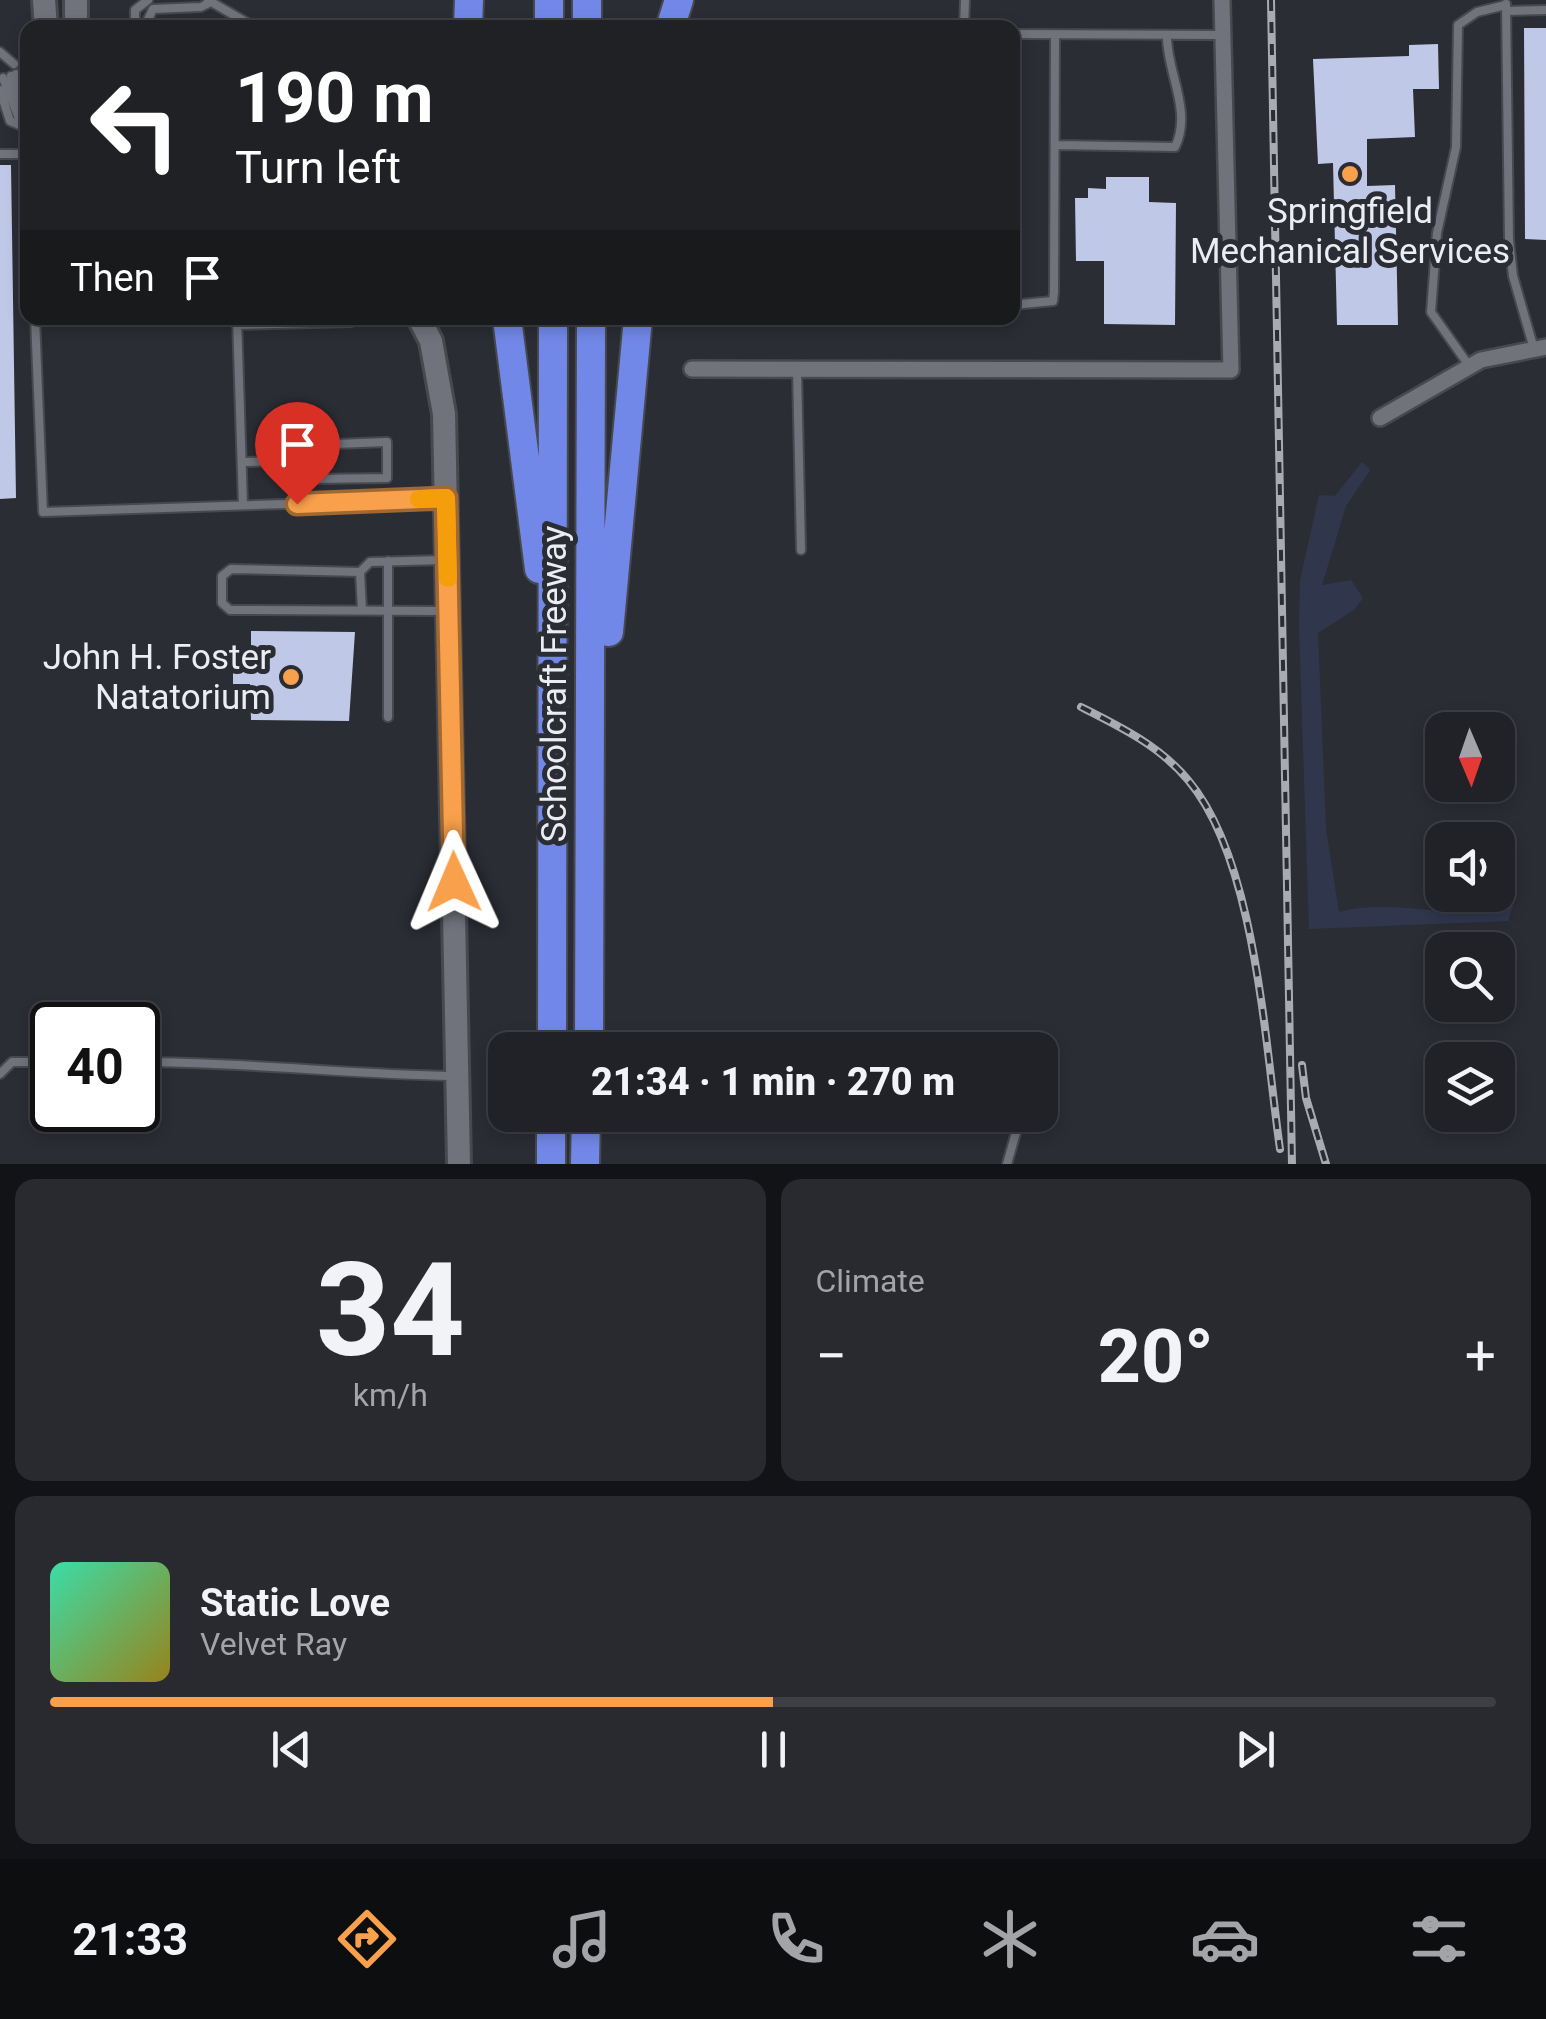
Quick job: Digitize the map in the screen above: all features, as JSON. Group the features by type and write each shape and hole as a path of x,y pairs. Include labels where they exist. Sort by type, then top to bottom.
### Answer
{"highway":[{"path":"508,325 539,573 554,853"},
{"name":"Schoolcraft Freeway","path":"552,1032 553,325"},
{"name":"Schoolcraft Freeway","path":"588,1032 591,325"},
{"path":"591,837 604,792 614,568 637,325"},
{"path":"551,1132 551,1164"},
{"path":"585,1164 586,1132"}],"street":[{"path":"692,370 1231,370 1222,0"},
{"path":"422,325 440,377 446,498 460,1164"},
{"path":"1380,418 1470,366 1540,348"}],"lane":[{"path":"135,20 136,10 148,0"},
{"path":"145,20 153,9 201,7 210,1 242,20"},
{"path":"1506,5 1512,276 1540,348"},
{"path":"1470,366 1431,312 1437,233 1456,147 1458,25 1477,12 1506,5 1546,10"},
{"path":"226,11 227,20"},
{"path":"1020,34 1223,35"},
{"path":"1057,145 1175,147 1180,90 1167,60 1167,35"},
{"path":"1020,304 1053,301 1055,36"},
{"path":"0,53 20,95"},
{"path":"10,72 20,117"},
{"path":"0,90 10,121 20,125"},
{"path":"35,325 42,512 446,498"},
{"path":"237,325 242,505"},
{"path":"797,370 802,550"},
{"path":"387,442 388,478 311,479 310,462 310,445 387,442"},
{"path":"242,462 310,462"},
{"path":"447,560 370,562 360,572 231,569 222,576 222,603 230,610 448,611"},
{"path":"388,561 388,717"},
{"path":"360,572 362,610"},
{"path":"0,1074 12,1062 30,1062"},
{"path":"160,1062 241,1062 375,1075 458,1076"},
{"path":"1007,1164 1016,1132"}],"shaded area":[{"path":"1362,462 1370,470 1346,506 1322,585 1351,580 1363,598 1354,610 1318,633 1326,829 1339,912 1381,907 1425,912 1511,912 1508,921 1309,929 1300,580 1319,495 1335,496"}],"building":[{"path":"1524,28 1546,28 1546,240 1525,239"},
{"name":"Springfield Mechanical Services","path":"1438,44 1439,89 1413,89 1415,137 1367,139 1367,186 1395,185 1398,325 1337,325 1333,163 1318,164 1313,59 1409,56 1409,45"},
{"path":"0,165 11,165 16,498 0,499"},
{"path":"1106,177 1149,177 1149,202 1176,203 1175,325 1104,324 1104,261 1076,261 1075,198 1088,198 1088,188 1106,189"},
{"name":"John H. Foster Natatorium","path":"251,631 355,632 349,721 251,720 250,684 233,684 233,664 251,664"}],"railway":[{"path":"1271,0 1292,1164"},
{"path":"1081,707 1124,729 1165,757 1188,780 1211,815 1229,857 1254,956 1280,1149"},
{"path":"1302,1065 1306,1098 1326,1164"}],"slow traffic":[{"path":"419,499 446,498 448,578"}],"place":[{"name":"Springfield Mechanical Services","path":"1350,174"},
{"name":"John H. Foster Natatorium","path":"291,677"}],"route":[{"path":"297,504 446,498 454,882"}]}
